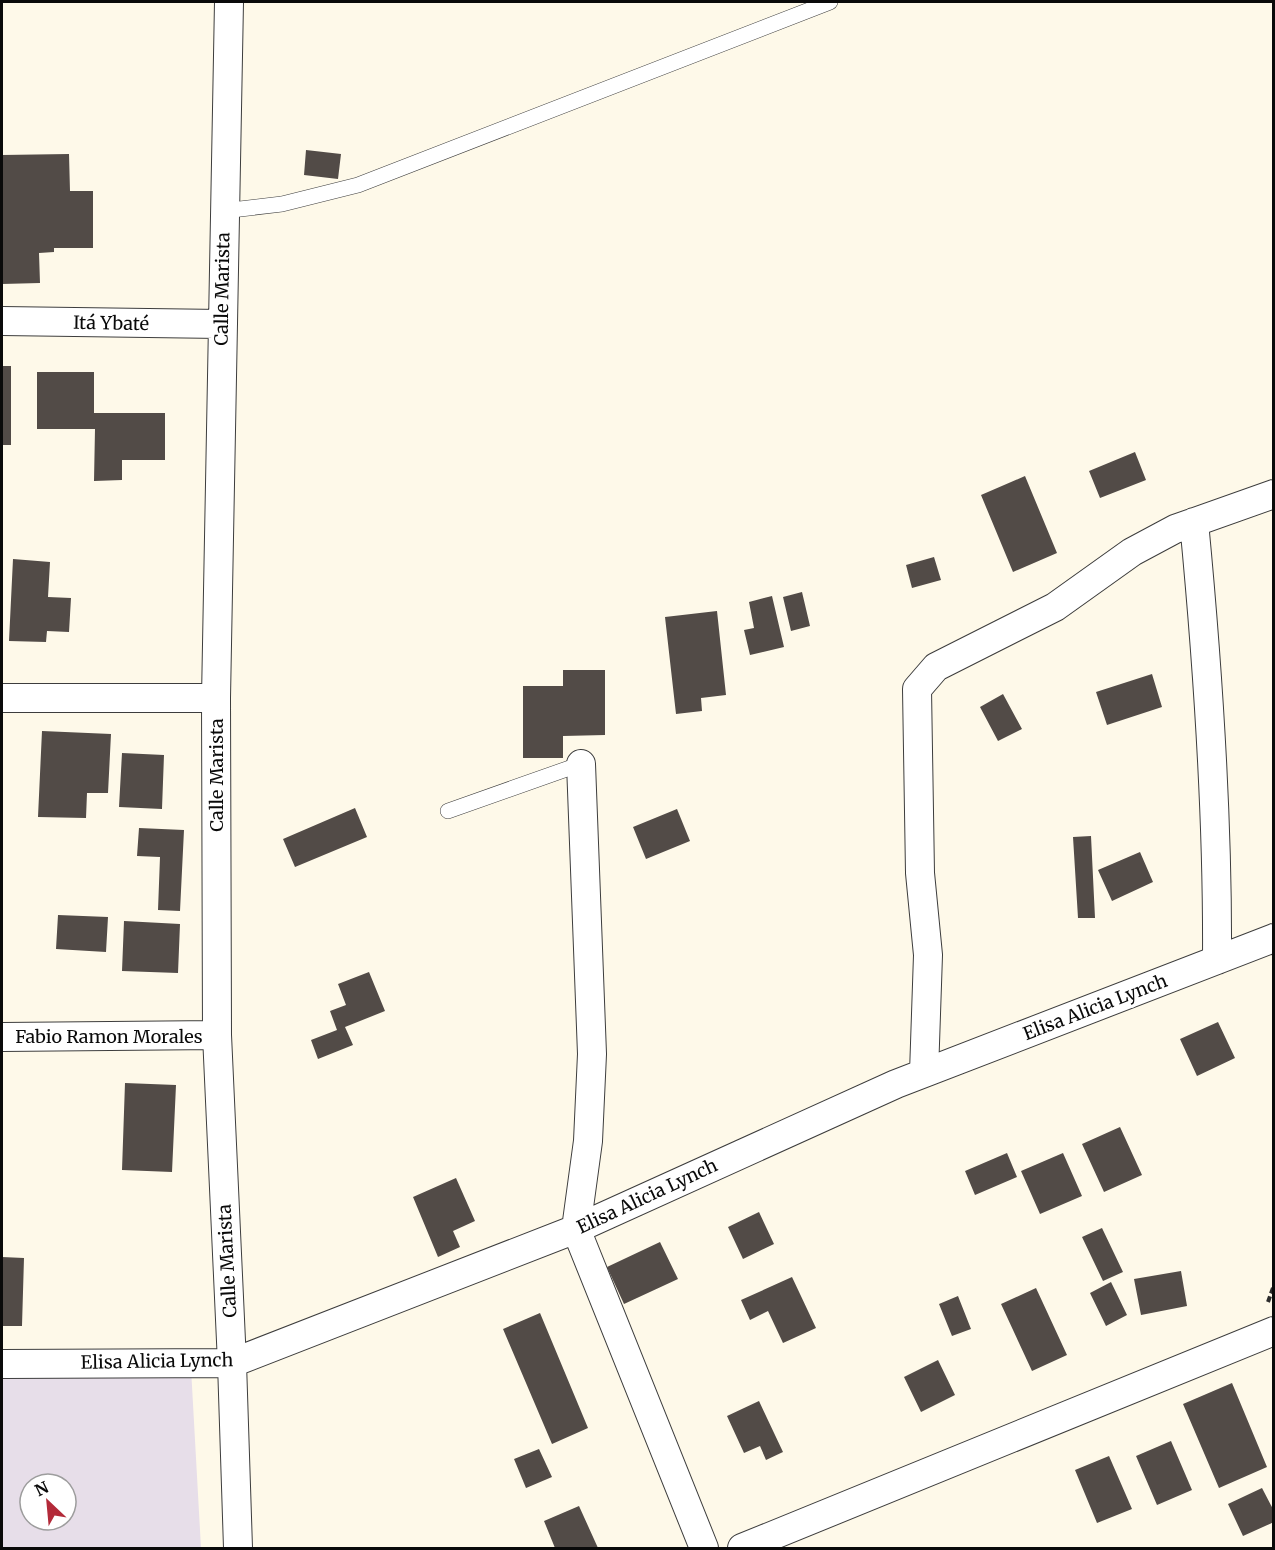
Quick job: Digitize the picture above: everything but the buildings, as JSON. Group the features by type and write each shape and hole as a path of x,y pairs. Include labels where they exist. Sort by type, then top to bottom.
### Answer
{"street":[{"name":"Calle Marista","path":"229,2 221,324 216,698 216,1035 232,1363 238,1548"},
{"name":"Itá Ybaté","path":"2,321 221,324"},
{"path":"924,1073 928,956 920,873 917,689 936,667 1054,607 1132,552 1194,522 1274,494"},
{"path":"1194,522 1208,676 1217,850 1216,960"},
{"path":"2,698 216,698"},
{"path":"581,764 592,1054 588,1141 576,1229 704,1548"},
{"name":"Elisa Alicia Lynch","path":"2,1364 232,1363 576,1229 764,1142 924,1073 1274,938"},
{"name":"Fabio Ramon Morales","path":"2,1037 216,1035"},
{"path":"742,1548 1274,1331"}],"lane":[{"path":"224,211 282,204 358,185 831,2"},
{"path":"448,811 581,764"}],"shaded area":[{"path":"190,1350 201,1548 2,1548 2,1352"}]}
